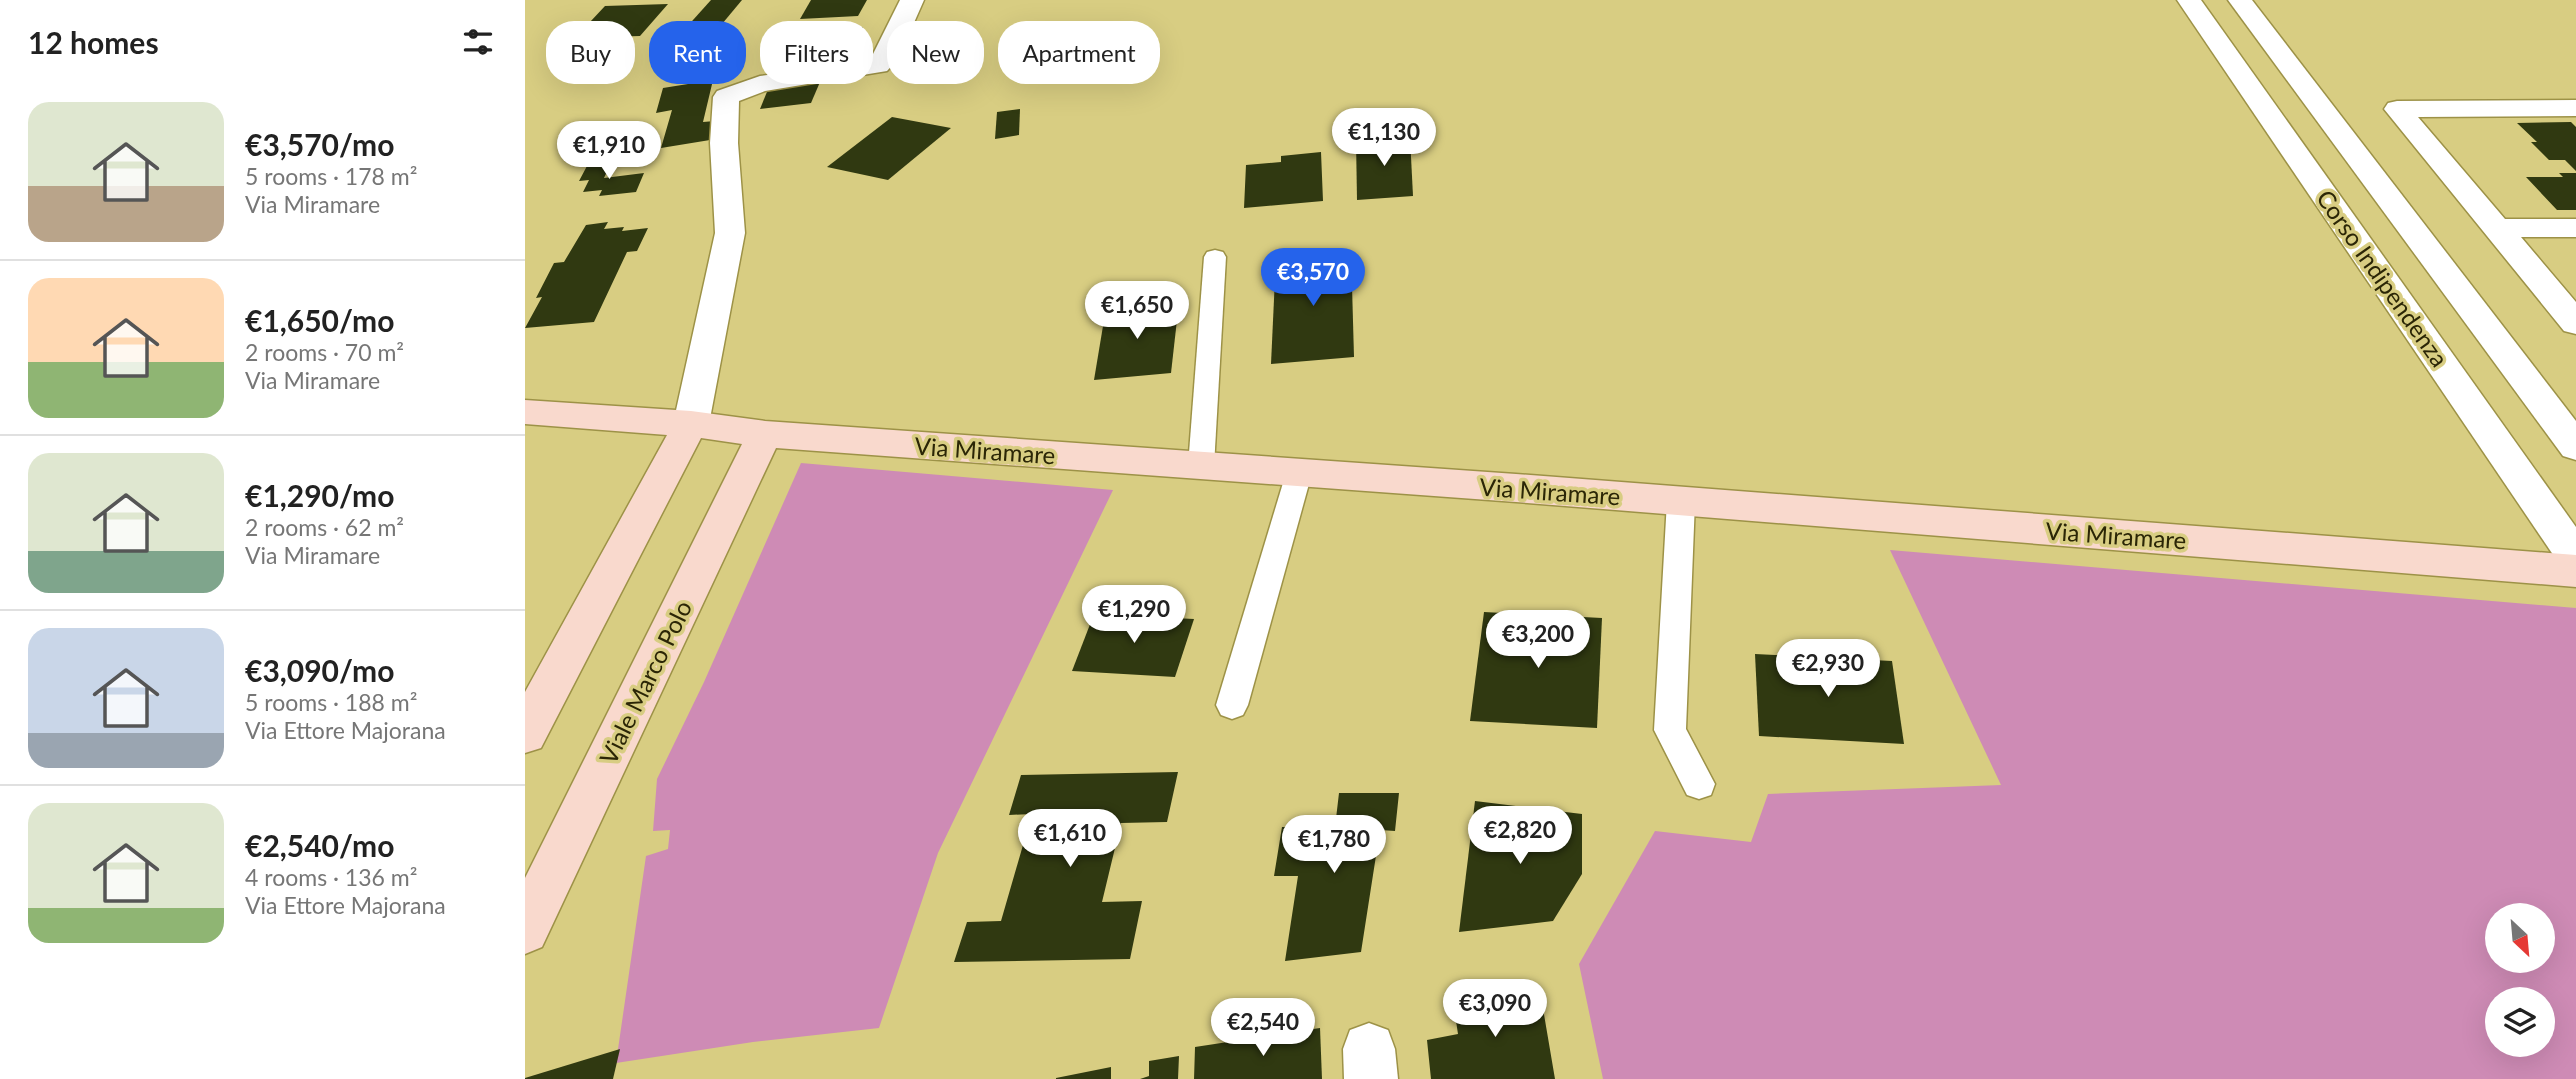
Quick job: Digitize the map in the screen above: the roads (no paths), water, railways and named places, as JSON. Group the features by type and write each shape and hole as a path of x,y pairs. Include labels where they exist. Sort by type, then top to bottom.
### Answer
{"street":[{"path":"525,734 691,424 730,233 724,143 726,97 760,85 879,66 885,59 912,0"},
{"name":"Corso Indipendenza","path":"2189,0 2576,557"},
{"name":"Corso Indipendenza","path":"2240,0 2576,447"},
{"path":"2576,107 2397,109 2576,323"},
{"path":"2496,228 2576,228"},
{"name":"Via Miramare","path":"525,412 691,424 765,434 1681,501 2576,571"},
{"name":"Viale Marco Polo","path":"525,930 765,434"}],"lane":[{"path":"1201,466 1215,257"},
{"path":"1232,705 1299,473"},
{"path":"1681,501 1670,730 1699,784"}]}
